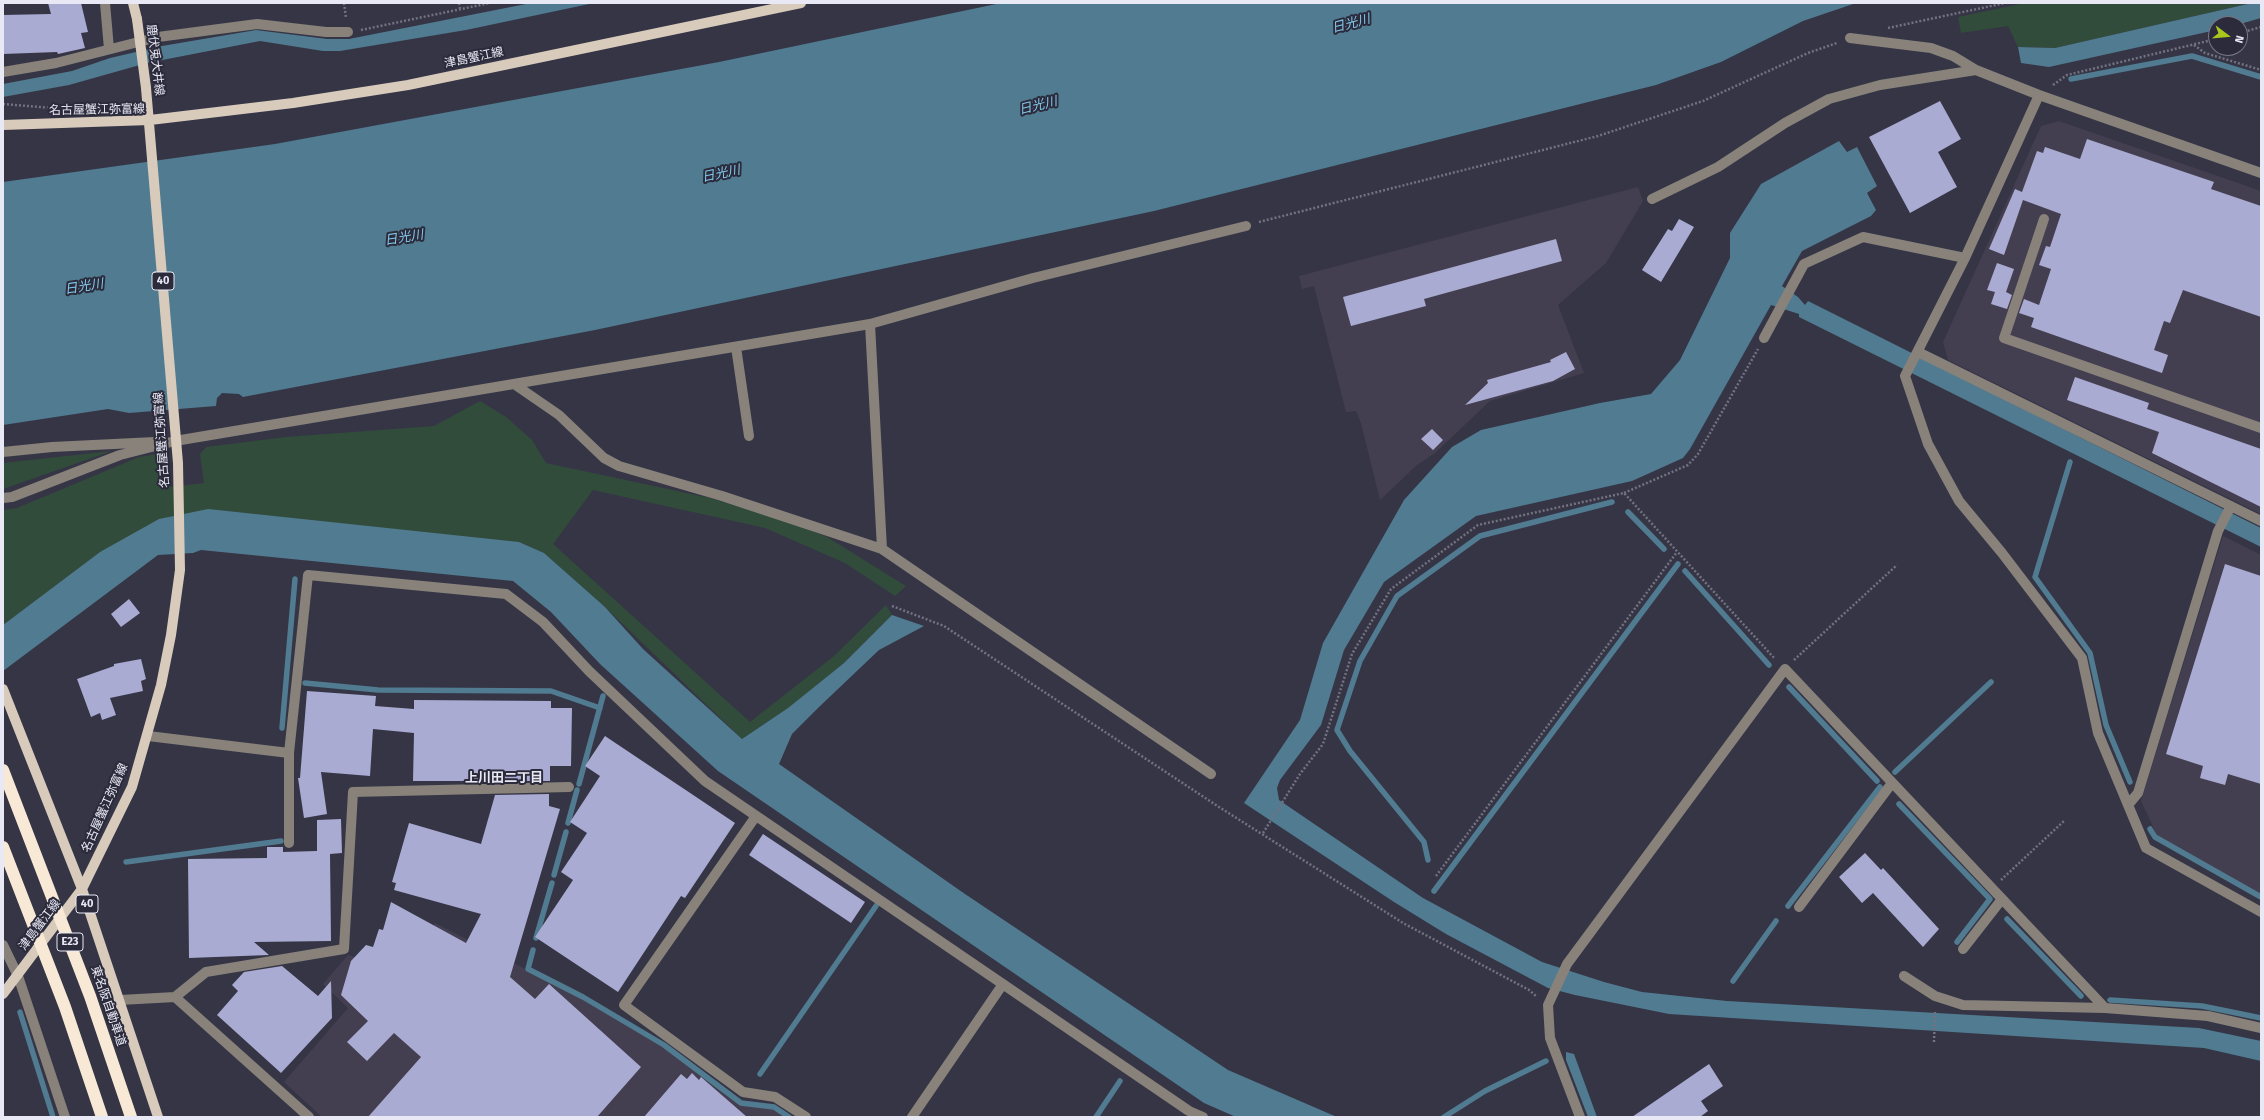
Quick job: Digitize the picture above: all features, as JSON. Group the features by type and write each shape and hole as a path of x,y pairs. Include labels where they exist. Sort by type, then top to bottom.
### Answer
{"highway":[{"name":"東名阪自動車道","path":"3,770 90,996 131,1117"},
{"name":"E23","path":"3,847 65,1007 102,1117"}],"main road":[{"name":"鹿伏兎大井線","path":"133,3 137,19 150,120"},
{"name":"津島蟹江線","path":"150,120 293,103 408,84 801,3"},
{"name":"名古屋蟹江弥富線","path":"3,125 150,120 175,441 178,463 180,570 171,635 161,685 148,736 132,787 82,889"},
{"name":"名古屋蟹江弥富線","path":"4,692 82,889 158,1117"},
{"name":"津島蟹江線","path":"3,994 82,889"}],"street":[{"path":"104,3 109,49"},
{"path":"3,72 56,64 109,49 158,38 257,24 326,32 348,32"},
{"path":"1850,38 1931,48 1953,56 1976,70 2039,95 2261,173"},
{"path":"1652,199 1718,167 1785,123 1829,100 1880,85 1976,70"},
{"path":"2039,95 1965,258 1905,376 1928,444 1959,501 2002,553 2082,658 2098,733 2146,848 2261,912"},
{"path":"2044,219 2004,338 2261,428"},
{"path":"3,498 12,497 120,455 175,441 870,324 1034,278 1246,226"},
{"path":"1764,338 1804,264 1863,236 1965,258"},
{"path":"870,324 882,549"},
{"path":"736,347 749,436"},
{"path":"1917,353 2230,508 2261,521"},
{"path":"514,384 558,415 604,458 618,466 722,496 882,549 1211,774"},
{"path":"3,452 52,447 175,441"},
{"path":"2128,805 2138,793 2218,531 2230,508"},
{"path":"290,843 289,753 308,574 490,591 506,594 543,622 589,671 706,781 1189,1111 1202,1117"},
{"path":"1580,1117 1550,1038 1549,1001 1567,964 1785,669 2105,1008"},
{"path":"148,736 289,753"},
{"path":"1799,907 1892,783"},
{"path":"120,1000 175,997 206,972 344,949 353,792 569,787"},
{"path":"756,816 624,1005 743,1092 776,1097 806,1117"},
{"path":"1963,949 2002,899"},
{"path":"3,945 18,976 65,1117"},
{"path":"1904,976 1935,996 1963,1005 2105,1008 2208,1016 2261,1028"},
{"path":"912,1117 1003,984"},
{"path":"175,997 309,1117"}],"path":[{"path":"459,3 460,9"},
{"path":"348,32 386,26 490,3"},
{"path":"1882,29 2005,3"},
{"path":"2248,31 2261,27"},
{"path":"1246,226 1598,136 1703,101 1808,52 1850,38"},
{"path":"2039,95 2067,75 2208,41"},
{"path":"2194,45 2205,53 2261,70"},
{"path":"1263,834 1300,774 1323,744 1352,654 1391,589 1478,525 1624,493 1688,465 1698,454 1764,338"},
{"path":"1624,493 1785,669 1897,565"},
{"path":"1436,876 1677,552"},
{"path":"892,606 944,626 1219,808 1263,834 1403,923 1549,1001"},
{"path":"1992,888 2064,821"},
{"path":"1263,834 1268,826"},
{"path":"1934,1042 1935,1006"}],"shaded area":[{"path":"2059,121 2261,191 2261,514 1948,360 1943,342 2041,126"},
{"path":"1638,187 1643,201 1606,263 1558,305 1584,373 1490,401 1435,453 1417,465 1380,500 1361,423 1356,411 1346,412 1314,286 1302,289 1299,276"},
{"path":"2223,536 2261,555 2261,894 2157,835 2141,801"},
{"path":"435,923 582,998 663,1047 739,1104 774,1109 786,1117 322,1117 284,1082 348,1008 323,984 348,955 407,972"}],"green space":[{"path":"2025,3 2252,3 2055,48 2018,47 2008,26 1961,33 1958,17"},
{"path":"480,401 506,417 532,440 546,463 710,498 782,519 827,537 906,586 895,596 845,563 765,528 593,490 553,544 750,722 834,656 886,605 892,615 844,663 788,708 742,739 605,607 544,553 519,542 100,552 3,625 3,510 17,508 139,457 164,453 169,458 170,487 204,483 200,454 206,447 286,437 434,426"},
{"path":"112,451 3,489 3,463"}],"water":[{"path":"531,3 594,3 466,30 340,51 323,51 260,41 147,63 69,85 3,97 3,84 72,71 110,58 162,46 256,30 327,39 349,39"},
{"name":"日光川","path":"1001,3 1856,3 1803,21 1721,62 1656,85 1154,211 595,330 243,397 239,394 222,393 217,398 216,406 129,413 108,409 3,425 3,182 275,144 719,62"},
{"path":"2252,3 2261,3 2261,18 2248,22 2248,16 2208,16 2208,32 2049,67 2021,63 2018,47 2055,48"},
{"path":"1839,141 1847,152 1857,147 1877,186 1867,193 1876,210 1871,216 1802,251 1782,286 1798,297 1805,305 1808,301 2261,528 2261,547 1799,317 1799,314 1771,305 1690,449 1683,458 1632,481 1476,516 1384,582 1344,650 1321,725 1280,780 1277,788 1279,800 1423,898 1542,962 1604,982 1642,992 1727,1001 2199,1028 2261,1041 2261,1061 2204,1048 1669,1014 1575,995 1548,988 1446,934 1394,902 1244,803 1300,720 1323,643 1404,500 1452,447 1481,430 1600,403 1651,394 1680,360 1730,258 1730,233 1761,184"},
{"path":"208,509 519,542 544,553 605,607 643,649 742,739 788,708 844,663 892,615 924,626 879,650 819,707 792,734 779,764 965,894 1228,1070 1337,1117 1236,1117 1204,1103 718,771 600,664 551,612 513,581 201,550 193,553 158,555 3,671 3,625 100,552 159,519"},
{"path":"1566,1052 1574,1054 1597,1117 1588,1117 1566,1060"}],"building":[{"path":"48,3 81,3 88,32 81,33 85,48 58,54 57,52 3,54 3,15 51,14"},
{"path":"1940,101 1961,139 1938,152 1957,187 1910,213 1869,137"},
{"path":"2087,139 2214,182 2211,189 2261,206 2261,317 2183,290 2170,323 2164,321 2154,350 2168,355 2162,373 2031,327 2034,318 2019,313 2024,299 2039,305 2051,269 2039,265 2046,246 2050,247 2061,214 2023,200 2004,255 1989,249 2015,189 2022,192 2037,151 2043,153 2045,147 2080,159"},
{"path":"1679,219 1694,227 1661,282 1642,270 1668,229 1672,231"},
{"path":"1556,239 1562,261 1424,299 1426,306 1351,326 1343,297"},
{"path":"1997,263 2014,269 2006,292 2012,295 2007,309 1991,304 1995,292 1987,290"},
{"path":"1566,352 1575,369 1553,381 1465,405 1488,383 1487,380 1551,362 1550,360"},
{"path":"2075,377 2149,403 2147,409 2261,449 2261,507 2152,453 2159,432 2067,400"},
{"path":"1432,429 1443,440 1433,450 1421,439"},
{"path":"2225,564 2261,576 2261,784 2228,774 2225,785 2200,778 2203,766 2166,754"},
{"path":"129,599 140,613 121,627 111,614"},
{"path":"141,659 146,679 141,681 143,691 110,698 116,715 102,720 100,713 91,717 77,679 114,666 114,664"},
{"path":"307,691 376,696 375,706 414,709 414,700 551,701 551,708 572,708 571,766 550,766 550,781 413,781 414,733 373,729 370,776 321,772 327,814 304,818 298,778 300,778"},
{"path":"605,736 735,823 685,898 681,896 618,992 535,937 573,880 561,872 587,833 570,822 600,776 585,766"},
{"path":"549,794 549,806 560,809 510,977 535,999 549,984 641,1067 597,1117 368,1117 421,1057 394,1033 367,1061 347,1042 368,1021 341,995 351,961 366,945 373,947 379,929 383,930 391,902 466,943 481,914 394,890 396,883 392,882 409,823 481,844 495,795"},
{"path":"341,819 342,853 330,854 331,941 254,942 269,955 189,958 188,859 267,858 267,847 283,847 283,852 317,851 317,820"},
{"path":"763,834 865,902 851,923 749,855"},
{"path":"1865,853 1881,870 1883,868 1939,929 1923,947 1873,893 1862,903 1839,877"},
{"path":"282,966 318,996 331,981 332,1018 281,1073 217,1015 238,991 232,985 244,972"},
{"path":"1709,1064 1723,1086 1701,1101 1708,1111 1700,1117 1632,1117"},
{"path":"692,1073 699,1080 701,1077 747,1117 644,1117 681,1074 687,1079"}],"waterway":[{"path":"2071,79 2192,56 2261,77"},
{"path":"2070,462 2035,577 2090,653 2106,725 2130,782"},
{"path":"1428,860 1424,842 1350,751 1337,730 1360,661 1397,596 1480,536 1612,502"},
{"path":"1628,512 1664,549"},
{"path":"1434,891 1678,564"},
{"path":"1685,571 1769,665"},
{"path":"282,728 295,579"},
{"path":"1895,772 1991,682"},
{"path":"305,683 378,690 551,691 600,708"},
{"path":"1789,687 1877,781"},
{"path":"579,784 603,696"},
{"path":"1788,906 1880,787"},
{"path":"568,823 577,790"},
{"path":"1899,804 1990,899 1957,942"},
{"path":"2150,829 2155,837 2261,897"},
{"path":"554,875 566,832"},
{"path":"126,862 281,841"},
{"path":"536,938 552,883"},
{"path":"760,1074 876,906"},
{"path":"2007,919 2081,996"},
{"path":"1733,981 1776,921"},
{"path":"533,950 528,969 583,997 664,1045 741,1103 774,1107 789,1117"},
{"path":"2110,1000 2202,1006 2261,1018"},
{"path":"20,1012 53,1117"},
{"path":"1444,1117 1485,1091 1546,1061"},
{"path":"1096,1117 1120,1081"}],"district":[{"name":"上川田二丁目","path":"504,778"}]}
